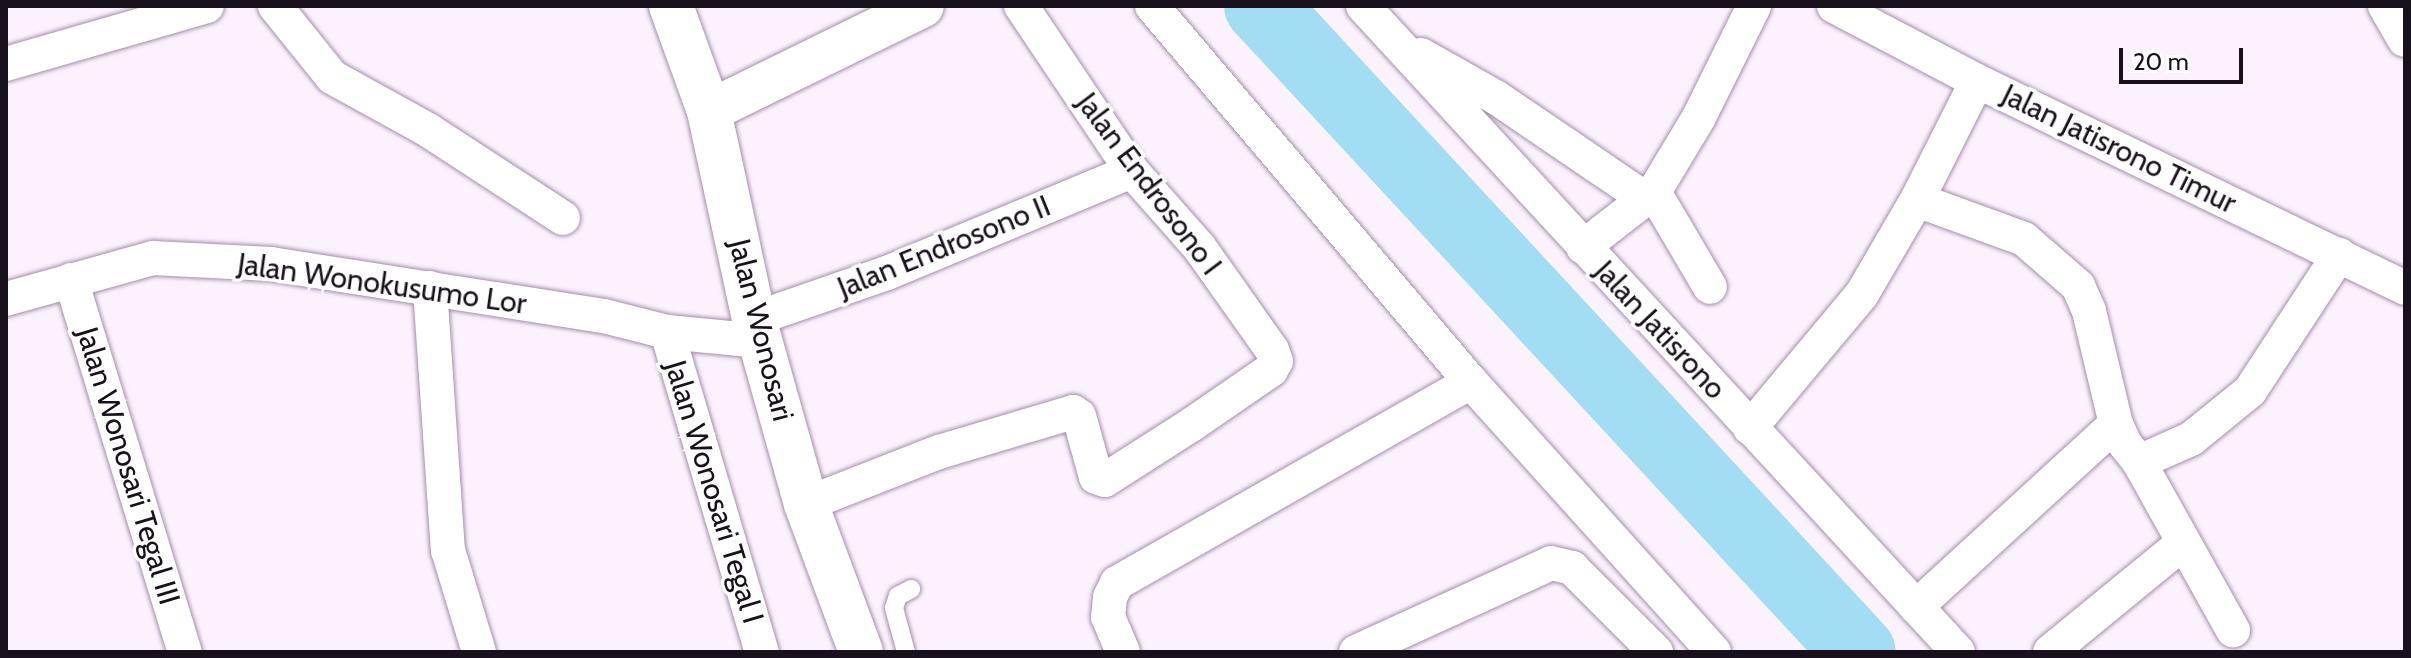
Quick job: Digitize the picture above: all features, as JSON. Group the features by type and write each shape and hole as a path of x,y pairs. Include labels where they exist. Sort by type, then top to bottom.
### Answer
{"main road":[{"name":"Jalan Wonosari","path":"671,6 709,111 757,330 806,504 861,652"}],"street":[{"path":"6,64 207,6"},
{"path":"275,6 332,77 428,130 563,218"},
{"path":"709,111 923,6"},
{"name":"Jalan Endrosono I","path":"806,504 939,452 1073,412 1079,416 1096,477 1105,480 1271,370 1276,361 1272,350 1199,247 1132,171 1021,6"},
{"path":"1152,6 1471,382 1714,652"},
{"name":"Jalan Jatisrono","path":"1363,6 1958,652"},
{"path":"1583,247 1650,196 1699,117 1754,6"},
{"name":"Jalan Jatisrono Timur","path":"1834,6 1977,81 2405,288"},
{"path":"2385,6 2405,40"},
{"path":"1394,40 1497,98 1650,196 1710,287"},
{"path":"1750,428 1862,294 1917,200 1977,81"},
{"name":"Jalan Endrosono II","path":"757,330 1132,171"},
{"path":"1917,200 2024,239 2078,286 2089,311 2116,424 2233,630"},
{"path":"2139,462 2191,439 2250,391 2339,255"},
{"name":"Jalan Wonokusumo Lor","path":"6,299 153,258 271,264 604,316 667,332 757,330"},
{"name":"Jalan Wonosari Tegal III","path":"71,280 185,652"},
{"path":"430,288 448,550 479,652"},
{"name":"Jalan Wonosari Tegal I","path":"667,332 762,652"},
{"path":"1123,652 1108,617 1110,597 1117,583 1471,382"},
{"path":"1916,607 2116,424"},
{"path":"2050,652 2182,544"},
{"path":"1356,652 1551,563 1572,568 1656,652"}],"lane":[{"path":"906,652 894,608 898,596 911,589"}],"waterway":[{"path":"1261,6 1859,652"}]}
